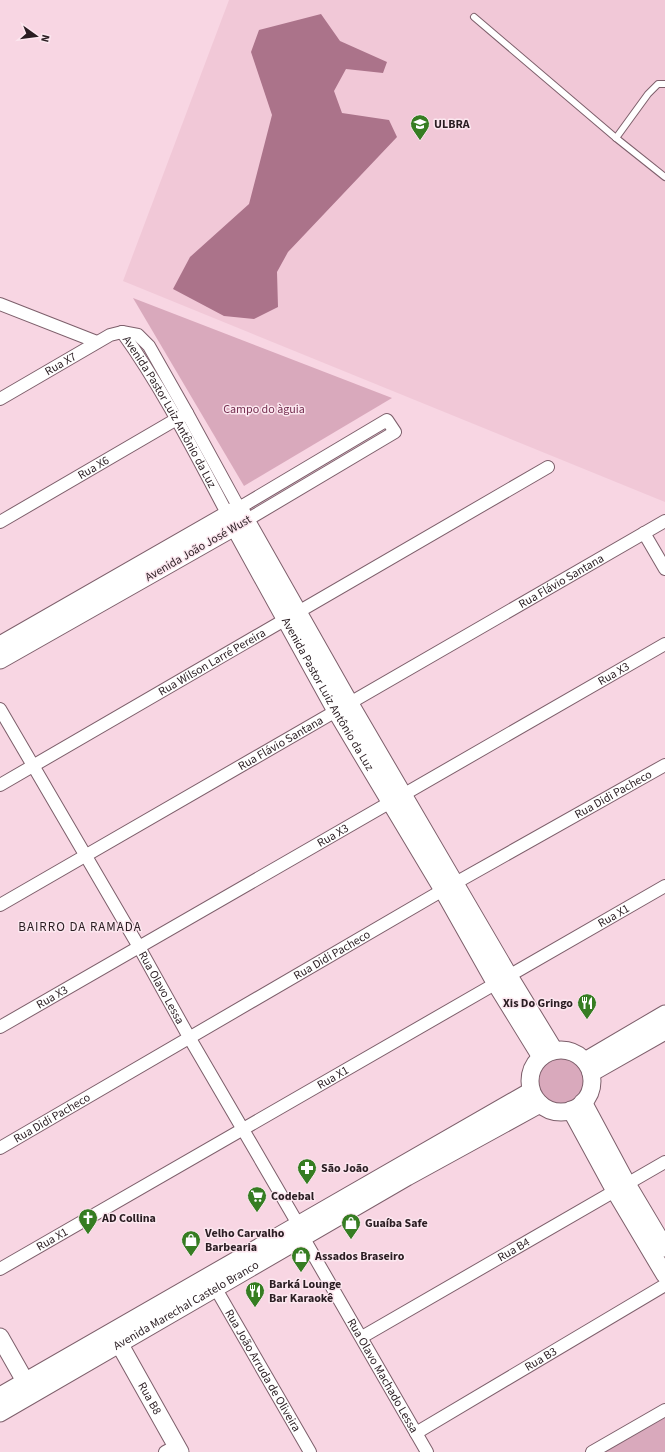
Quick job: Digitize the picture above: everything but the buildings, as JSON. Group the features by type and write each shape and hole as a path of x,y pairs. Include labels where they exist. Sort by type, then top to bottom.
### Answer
{"street":[{"path":"0,304 97,342"},
{"name":"Rua X7","path":"0,399 97,342 122,332"},
{"name":"Avenida Pastor Luiz Antônio da Luz","path":"122,332 138,335 149,346 187,413 238,517 343,707 502,980 547,1054"},
{"name":"Avenida Pastor Luiz Antônio da Luz","path":"122,332 238,517"},
{"name":"Rua X6","path":"0,522 187,413"},
{"name":"Avenida João José Wust","path":"0,646 238,517 395,432 387,420 238,517 0,660"},
{"name":"Rua Wilson Larré Pereira","path":"0,785 548,467"},
{"name":"Rua Flávio Santana","path":"0,905 665,520"},
{"path":"644,533 665,570"},
{"name":"Rua X3","path":"0,1027 665,644"},
{"name":"Rua Olavo Lessa","path":"0,709 139,947 300,1231"},
{"name":"Rua Didi Pacheco","path":"0,1148 449,887 665,765"},
{"name":"Rua X1","path":"0,1269 665,886"},
{"path":"588,1067 665,1014"},
{"path":"588,1067 665,1032"},
{"path":"563,1049 571,1051 579,1055 588,1067 592,1084 589,1094 577,1106 563,1112 555,1111 547,1109 536,1097 530,1082 531,1072 534,1064 547,1054 563,1049"},
{"name":"Avenida Marechal Castelo Branco","path":"0,1396 300,1231 536,1097"},
{"path":"577,1106 621,1187 665,1275"},
{"name":"Rua B4","path":"362,1337 665,1162"},
{"path":"621,1187 665,1248"},
{"name":"Avenida Marechal Castelo Branco","path":"0,1413 216,1289 300,1231"},
{"name":"Rua Olavo Machado Lessa","path":"300,1231 427,1452"},
{"name":"Rua B3","path":"416,1433 665,1285"},
{"name":"Rua João Arruda de Oliveira","path":"216,1289 310,1452"},
{"path":"0,1337 26,1381"},
{"name":"Rua B8","path":"120,1345 174,1450"},
{"path":"592,1452 665,1410"}],"lane":[{"path":"474,17 616,138 665,177"},
{"path":"616,138 648,94 658,84 665,84"}],"shaded area":[{"name":"ULBRA","path":"229,0 665,0 665,502 123,281"},
{"path":"321,14 340,41 387,62 383,73 346,69 334,91 342,113 389,120 397,137 288,252 277,272 278,307 254,319 224,316 173,289 190,257 249,204 272,115 251,52 259,30"}],"green space":[{"name":"Campo do àguia","path":"133,298 392,398 244,486"},
{"path":"562,1057 572,1059 580,1064 585,1072 587,1082 585,1092 580,1100 572,1105 562,1107 552,1105 544,1100 539,1092 537,1082 539,1072 544,1064 552,1059"},
{"path":"665,1416 665,1452 600,1452"}],"place":[{"name":"ULBRA","path":"420,141"},
{"name":"Xis Do Gringo","path":"587,1020"},
{"name":"São João","path":"307,1185"},
{"name":"Codebal","path":"257,1213"},
{"name":"AD Collina","path":"88,1235"},
{"name":"Guaíba Safe","path":"351,1240"},
{"name":"Velho Carvalho Barbearia","path":"191,1257"},
{"name":"Assados Braseiro","path":"301,1273"},
{"name":"Barká Lounge Bar Karaokê","path":"255,1308"}],"district":[{"name":"BAIRRO DA RAMADA","path":"80,926"}]}
